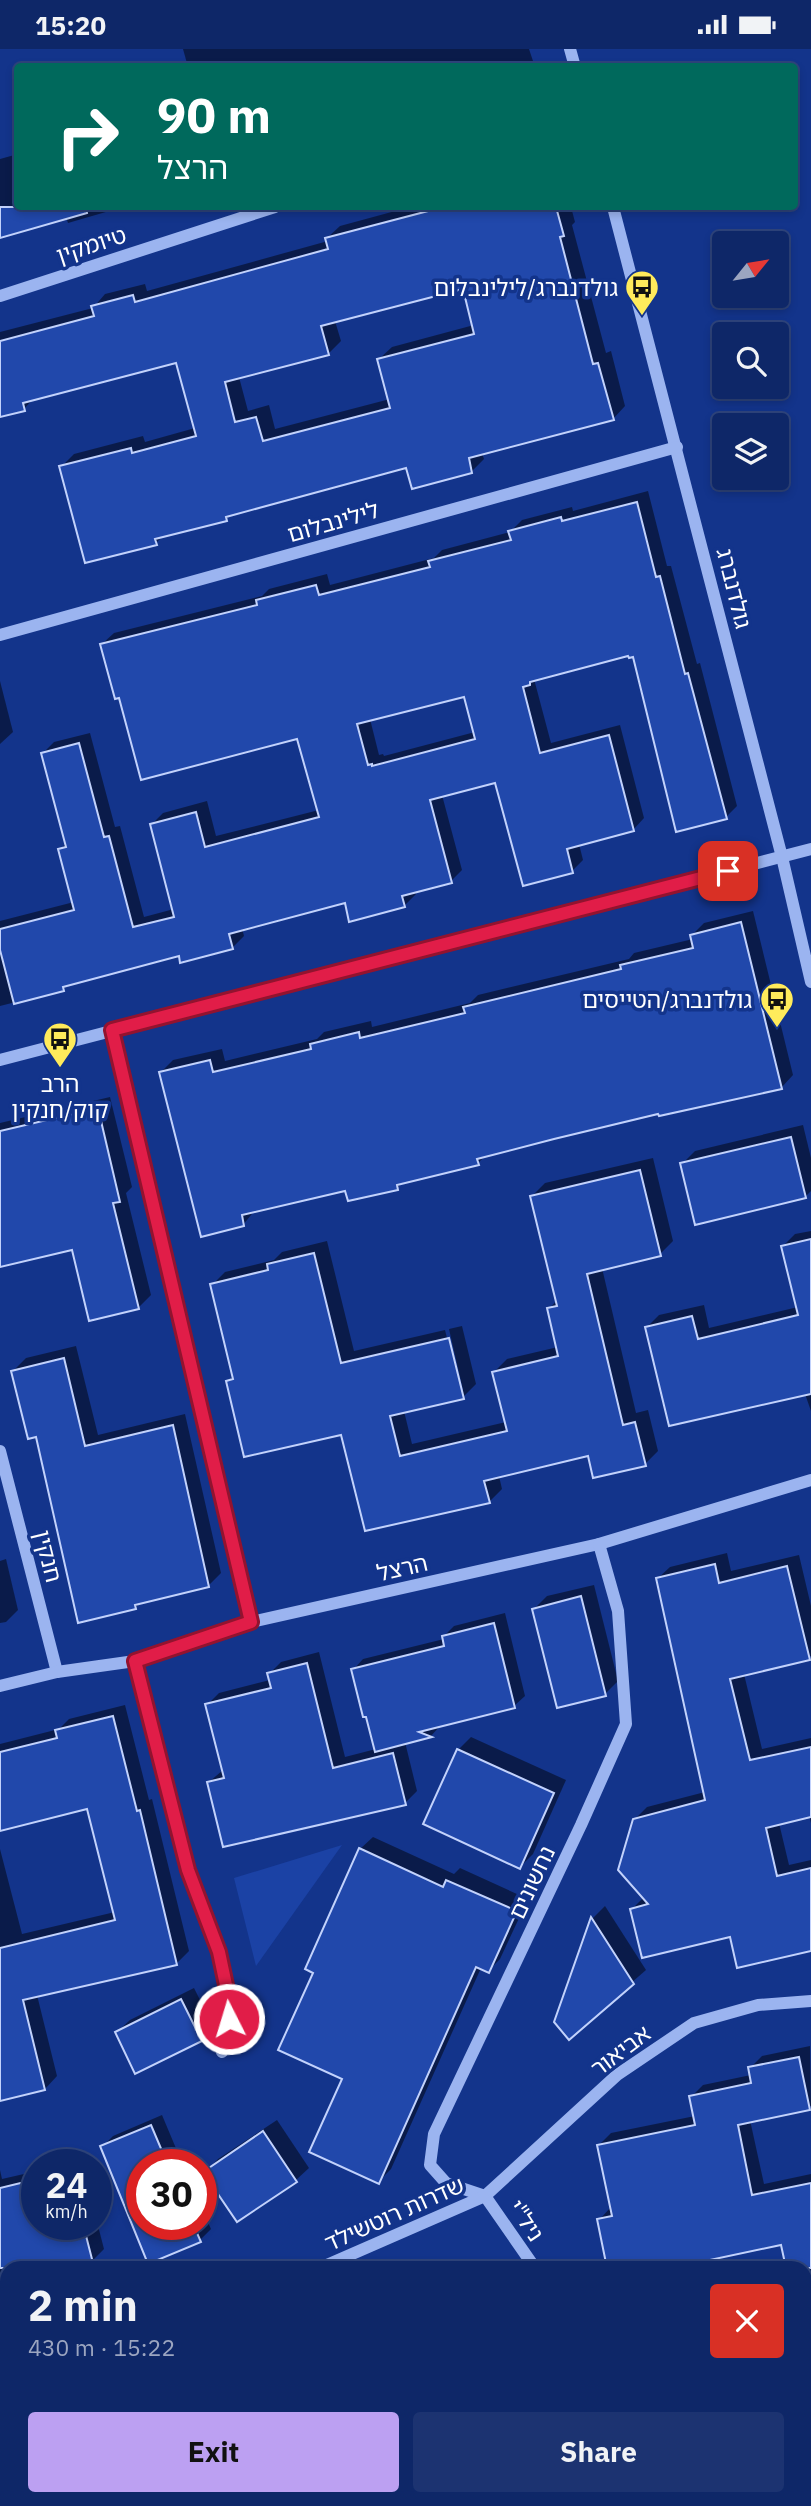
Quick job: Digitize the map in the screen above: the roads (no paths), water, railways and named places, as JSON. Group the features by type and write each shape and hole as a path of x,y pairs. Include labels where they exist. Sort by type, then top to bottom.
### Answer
{"street":[{"name":"טיומקין","path":"0,296 266,210"},
{"name":"גולדנברג","path":"614,210 782,857 811,982"},
{"name":"לילינבלום","path":"0,635 677,447"},
{"path":"0,1060 811,849"},
{"path":"112,1030 251,1622"},
{"name":"חנקין","path":"0,1451 57,1672"},
{"name":"הרצל","path":"0,1686 57,1672 135,1661 251,1622 599,1544 811,1481"},
{"name":"נחשונים","path":"485,2196 446,2183 430,2165 434,2134 626,1724 618,1611 599,1544"},
{"path":"135,1661 188,1870 219,1952 230,2004 228,2035 222,2052"},
{"name":"אביאור","path":"485,2196 617,2074 694,2024 758,2005 811,2001"},
{"name":"שדרות רוטשילד","path":"336,2261 485,2196"},
{"name":"ניל\"י","path":"485,2196 530,2261"}],"place":[{"name":"גולדנברג/לילינבלום","path":"642,317"},
{"name":"גולדנברג/הטייסים","path":"777,1029"},
{"name":"הרב קוק/חנקין","path":"60,1069"}]}
